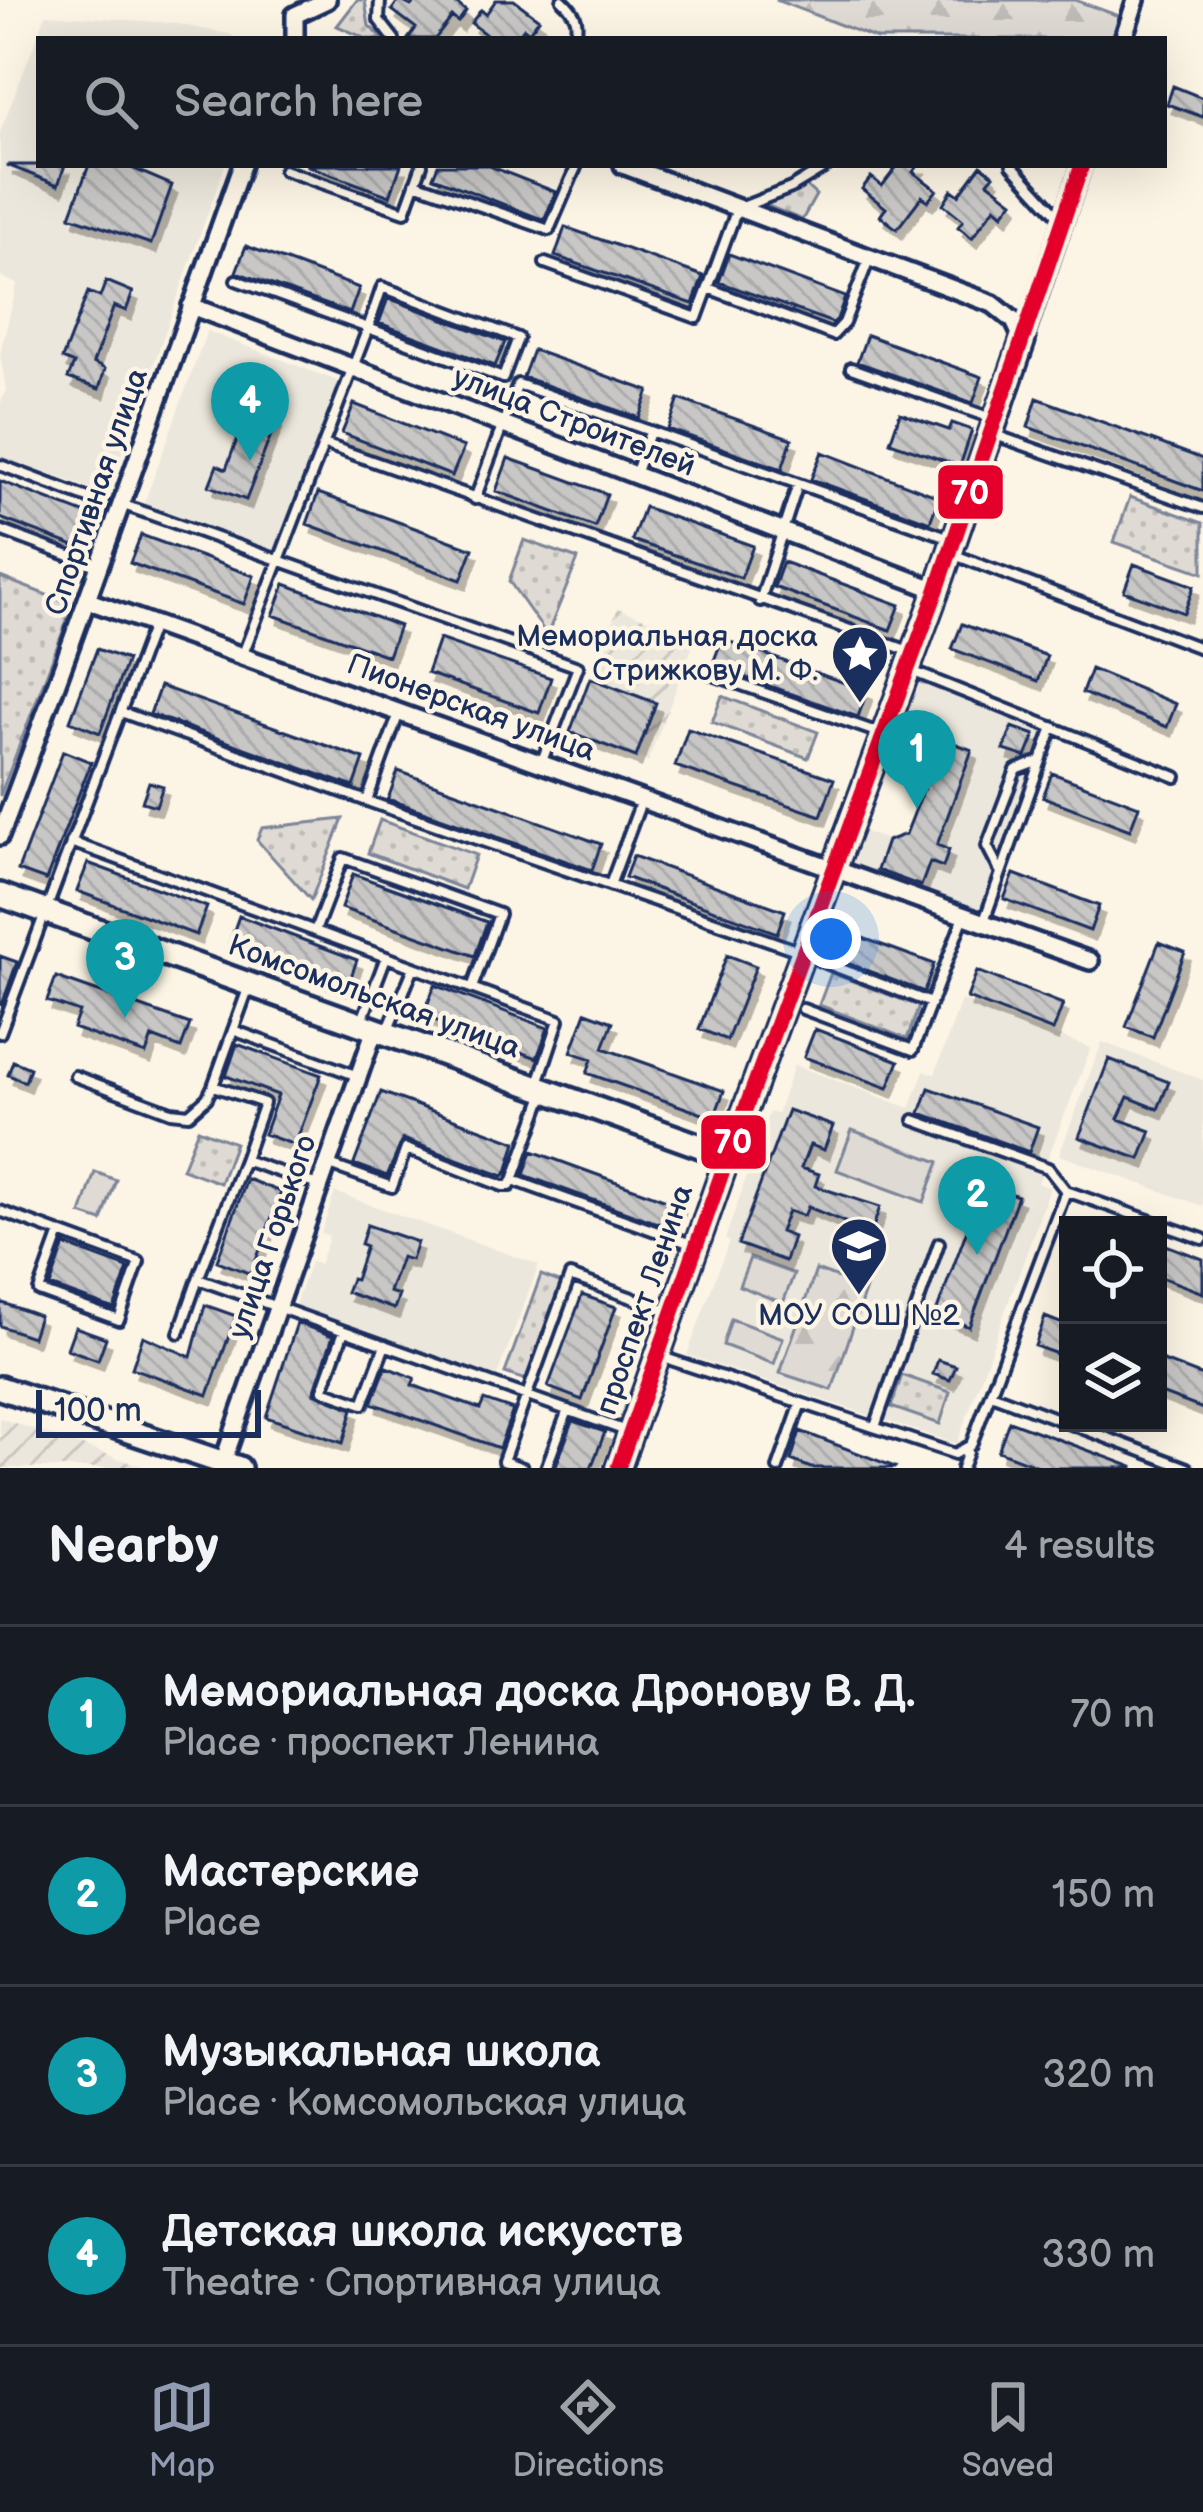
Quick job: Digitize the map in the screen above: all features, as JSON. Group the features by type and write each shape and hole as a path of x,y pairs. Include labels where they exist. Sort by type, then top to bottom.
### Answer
{"street":[{"path":"295,36 295,15 327,0"},
{"path":"1124,36 1136,0"},
{"name":"Спортивная улица","path":"0,836 101,568 241,168"},
{"path":"631,168 993,304 1014,321 1022,340"},
{"path":"1022,340 1081,168"},
{"name":"улица Строителей","path":"191,306 937,590"},
{"name":"проспект Ленина","path":"618,1468 728,1156 812,957 836,866 1022,340"},
{"name":"Пионерская улица","path":"89,601 1090,961"},
{"name":"Комсомольская улица","path":"0,895 728,1156"},
{"name":"улица Горького","path":"228,1466 374,1029"},
{"path":"0,1388 228,1466"}],"lane":[{"path":"380,0 379,20 392,36"},
{"path":"562,0 574,12 578,29 574,36"},
{"path":"284,170 405,212 421,168"},
{"path":"416,183 549,230 576,168"},
{"path":"544,262 697,318 737,208 791,188 824,168"},
{"path":"1015,168 1064,222"},
{"path":"708,288 833,335 844,323 870,258"},
{"path":"236,280 368,328 503,378 518,338 382,287 368,328 354,368 243,656"},
{"path":"851,368 1203,508"},
{"path":"475,499 518,384 798,484 1203,649"},
{"path":"635,475 650,432"},
{"path":"324,444 760,601 1176,777"},
{"path":"0,465 104,504 82,561"},
{"path":"760,601 798,484"},
{"path":"120,503 578,668 542,762"},
{"path":"0,530 101,568"},
{"path":"0,1033 153,623"},
{"path":"710,674 883,734"},
{"path":"367,801 400,711"},
{"path":"121,712 931,1003"},
{"path":"983,922 1053,727"},
{"path":"1001,873 987,846 1016,770 1042,760"},
{"path":"610,885 643,798"},
{"path":"71,842 559,1020 510,1186 406,1149 392,1187 327,1164"},
{"path":"315,931 343,858 499,914 472,988"},
{"path":"803,1009 913,1050 964,915"},
{"path":"374,1029 386,957"},
{"path":"374,1029 415,967"},
{"path":"75,1076 171,1112 189,1114 213,1086 250,985"},
{"path":"233,1030 358,1076"},
{"path":"179,1333 264,1103 213,1086"},
{"path":"914,1120 1048,1168 1066,1191 1203,1239"},
{"path":"244,1160 320,1186"},
{"path":"513,1180 697,1246"},
{"path":"962,1468 1066,1191"},
{"path":"0,1211 60,1232 139,1262 119,1320 39,1291 60,1232"},
{"path":"875,1427 939,1243"},
{"path":"524,1468 503,1461 570,1276 674,1313"},
{"path":"198,1279 631,1432"},
{"path":"344,1330 323,1390 363,1404 385,1345"},
{"path":"659,1356 956,1454 971,1444"},
{"path":"991,1394 1187,1468"},
{"path":"778,1468 801,1403"},
{"path":"546,1468 568,1410"}],"shaded area":[{"path":"46,14 172,23 233,36 37,36"},
{"path":"36,40 36,168 224,168 107,494 0,457 0,404 6,390 0,354 17,284 0,276 0,132"},
{"path":"207,331 340,382 275,554 143,506"},
{"path":"618,608 696,638 648,761 636,757 656,703 590,678"},
{"path":"912,676 1058,733 991,920 842,863 855,828 887,840 906,834 943,740 895,722"},
{"name":"МОУ СОШ №2","path":"961,1000 1091,1048 1038,1183 1050,1188 957,1444 687,1355 769,1112 777,1114 794,1065 910,1108 924,1071 935,1074"},
{"path":"1102,1042 1203,1080 1203,1206 1059,1155"},
{"path":"335,1192 539,1265 497,1376 295,1305 310,1262 319,1264 325,1249 329,1236 321,1233"},
{"path":"0,1418 147,1468 0,1468"}],"green space":[{"path":"357,0 365,0 369,26 381,36 360,36 337,26"},
{"path":"776,0 1075,0 1119,16 1113,36 869,36"},
{"path":"806,186 816,195 802,220 763,204"},
{"path":"1130,497 1203,523 1203,573 1114,542"},
{"path":"524,540 578,559 547,635 509,581"},
{"path":"0,577 73,605 0,796"},
{"path":"722,696 818,732 808,758 712,722"},
{"path":"343,819 311,900 257,840 262,828"},
{"path":"380,820 476,855 464,889 368,853"},
{"path":"831,973 919,1006 907,1039 819,1005"},
{"path":"198,1129 235,1143 220,1183 182,1169"},
{"path":"852,1130 939,1162 924,1202 837,1170"},
{"path":"95,1172 116,1180 102,1221 81,1214"},
{"path":"750,1258 794,1274 783,1303 739,1286"},
{"path":"816,1270 866,1288 832,1390 780,1373"},
{"path":"541,1275 562,1283 526,1380 505,1373"},
{"path":"731,1319 783,1338 774,1364 723,1345"},
{"path":"902,1375 950,1392 940,1424 891,1407"}],"building":[{"path":"399,0 411,6 416,0 452,0 466,11 458,22 452,17 437,36 410,36 416,28 392,10"},
{"path":"496,0 514,0 539,19 529,32 524,28 518,36 487,36 471,23 481,10 486,14"},
{"path":"1173,86 1203,98 1203,117 1167,104"},
{"path":"7,165 64,168 58,185"},
{"path":"88,168 132,168 172,185 151,244 70,216"},
{"path":"314,168 400,168 390,196"},
{"path":"437,168 495,168 556,192 544,220 433,177"},
{"path":"896,168 916,168 913,172 937,190 928,201 922,196 897,229 880,216 886,208 862,189 871,177 882,186"},
{"path":"979,168 985,168 994,175 988,182 1013,201 1003,214 995,207 972,238 958,227 963,220 943,204 952,190 959,195"},
{"path":"565,227 703,276 693,304 555,256"},
{"path":"246,246 359,288 350,313 236,272"},
{"path":"729,254 845,297 837,319 833,323 719,282"},
{"path":"106,281 133,292 126,311 114,306 93,363 105,369 99,389 68,378 74,364 62,359 88,292 100,297"},
{"path":"388,298 505,342 495,366 379,323"},
{"path":"867,335 982,377 973,403 857,362"},
{"path":"533,350 649,391 639,418 523,377"},
{"path":"1037,398 1203,459 1203,491 1028,427"},
{"path":"679,399 792,439 782,469 668,429"},
{"path":"236,404 277,419 246,500 209,486 217,465 226,469 242,426 230,422"},
{"path":"354,404 464,447 452,476 342,433"},
{"path":"900,413 949,430 952,423 972,430 960,466 890,442"},
{"path":"822,452 939,497 930,522 811,479"},
{"path":"508,458 607,494 595,527 496,491"},
{"path":"0,481 89,515 77,547 0,518"},
{"path":"318,493 473,549 461,580 307,524"},
{"path":"644,507 753,546 741,578 632,540"},
{"path":"141,535 254,576 244,604 130,563"},
{"path":"783,562 900,605 890,630 774,587"},
{"path":"1134,564 1194,586 1184,613 1124,591"},
{"path":"285,584 399,626 388,656 273,615"},
{"path":"962,624 1047,656 1038,681 952,649"},
{"path":"439,639 551,678 539,713 427,673"},
{"path":"722,639 867,691 858,717 712,666"},
{"path":"97,649 127,660 100,733 70,721"},
{"path":"1091,669 1176,704 1167,727 1082,693"},
{"path":"590,678 656,703 636,757 570,732"},
{"path":"160,686 364,759 354,787 150,714"},
{"path":"1012,727 1035,735 1026,757 1004,750"},
{"path":"688,729 834,779 821,816 675,766"},
{"path":"943,739 972,750 937,845 949,850 943,867 930,862 921,886 877,870 887,841 906,834"},
{"path":"63,751 91,762 46,880 18,870"},
{"path":"398,771 601,844 592,870 388,799"},
{"path":"1052,773 1139,806 1130,830 1043,797"},
{"path":"149,782 163,786 156,806 142,802"},
{"path":"633,856 785,911 777,933 625,877"},
{"path":"88,863 207,907 196,935 77,891"},
{"path":"353,874 487,922 475,956 341,908"},
{"path":"1014,874 1099,906 1090,931 1004,899"},
{"path":"239,916 357,960 347,988 229,944"},
{"path":"852,934 934,964 924,992 842,961"},
{"path":"1159,942 1185,952 1153,1037 1126,1027"},
{"path":"727,955 756,966 727,1040 699,1029"},
{"path":"0,956 17,962 2,1005 0,1004"},
{"path":"977,971 1063,1004 1053,1031 967,998"},
{"path":"56,977 190,1024 181,1048 152,1037 146,1054 73,1028 79,1012 47,1001"},
{"path":"435,985 548,1028 537,1058 423,1016"},
{"path":"586,1012 613,1022 603,1048 724,1091 714,1118 587,1073 592,1059 571,1052"},
{"path":"815,1029 899,1061 888,1088 804,1057"},
{"path":"237,1044 321,1075 295,1145 264,1134 278,1095 226,1076"},
{"path":"1109,1059 1169,1082 1158,1109 1128,1097 1118,1119 1151,1131 1140,1159 1079,1137"},
{"path":"13,1061 30,1068 25,1082 8,1075"},
{"path":"929,1088 1038,1127 1029,1152 920,1113"},
{"path":"381,1092 516,1142 507,1172 503,1176 403,1139 387,1176 354,1164"},
{"path":"788,1110 833,1126 824,1150 810,1145 801,1168 819,1174 815,1186 880,1207 871,1233 808,1207 804,1216 788,1211 780,1232 793,1237 785,1261 738,1244"},
{"path":"532,1151 680,1205 671,1228 524,1175"},
{"path":"247,1179 281,1192 251,1274 217,1261"},
{"path":"984,1184 1018,1196 969,1327 936,1313"},
{"path":"367,1225 417,1242 411,1260 401,1257 389,1292 399,1295 394,1309 346,1292 366,1246 361,1244"},
{"path":"65,1245 128,1268 114,1309 50,1286"},
{"path":"1167,1245 1203,1259 1203,1293 1167,1279"},
{"path":"582,1295 616,1307 582,1400 548,1387"},
{"path":"0,1302 39,1316 32,1337 0,1326"},
{"path":"205,1305 236,1316 208,1395 132,1368 143,1336 191,1357"},
{"path":"1045,1317 1059,1322 1059,1355 1035,1346"},
{"path":"297,1323 333,1336 314,1393 353,1409 343,1443 266,1417"},
{"path":"75,1327 106,1338 98,1360 67,1349"},
{"path":"938,1360 956,1366 950,1380 933,1374"},
{"path":"1167,1362 1203,1376 1203,1409 1167,1395"},
{"path":"386,1367 415,1378 412,1385 480,1409 484,1400 513,1410 499,1448 372,1403"},
{"path":"573,1421 605,1432 591,1468 555,1468"},
{"path":"1009,1421 1133,1468 1043,1468 998,1451"},
{"path":"800,1431 895,1467 811,1468 791,1460"}],"transit line":[{"name":"70","path":"618,1468 937,590 1081,168"}],"place":[{"name":"Детская школа искусств","path":"250,461"},
{"name":"Мемориальная доска Стрижкову М. Ф.","path":"860,705"},
{"name":"Мемориальная доска Дронову В. Д.","path":"917,809"},
{"name":"Музыкальная школа","path":"125,1018"},
{"name":"Мастерские","path":"977,1255"},
{"name":"МОУ СОШ №2","path":"859,1297"}]}
